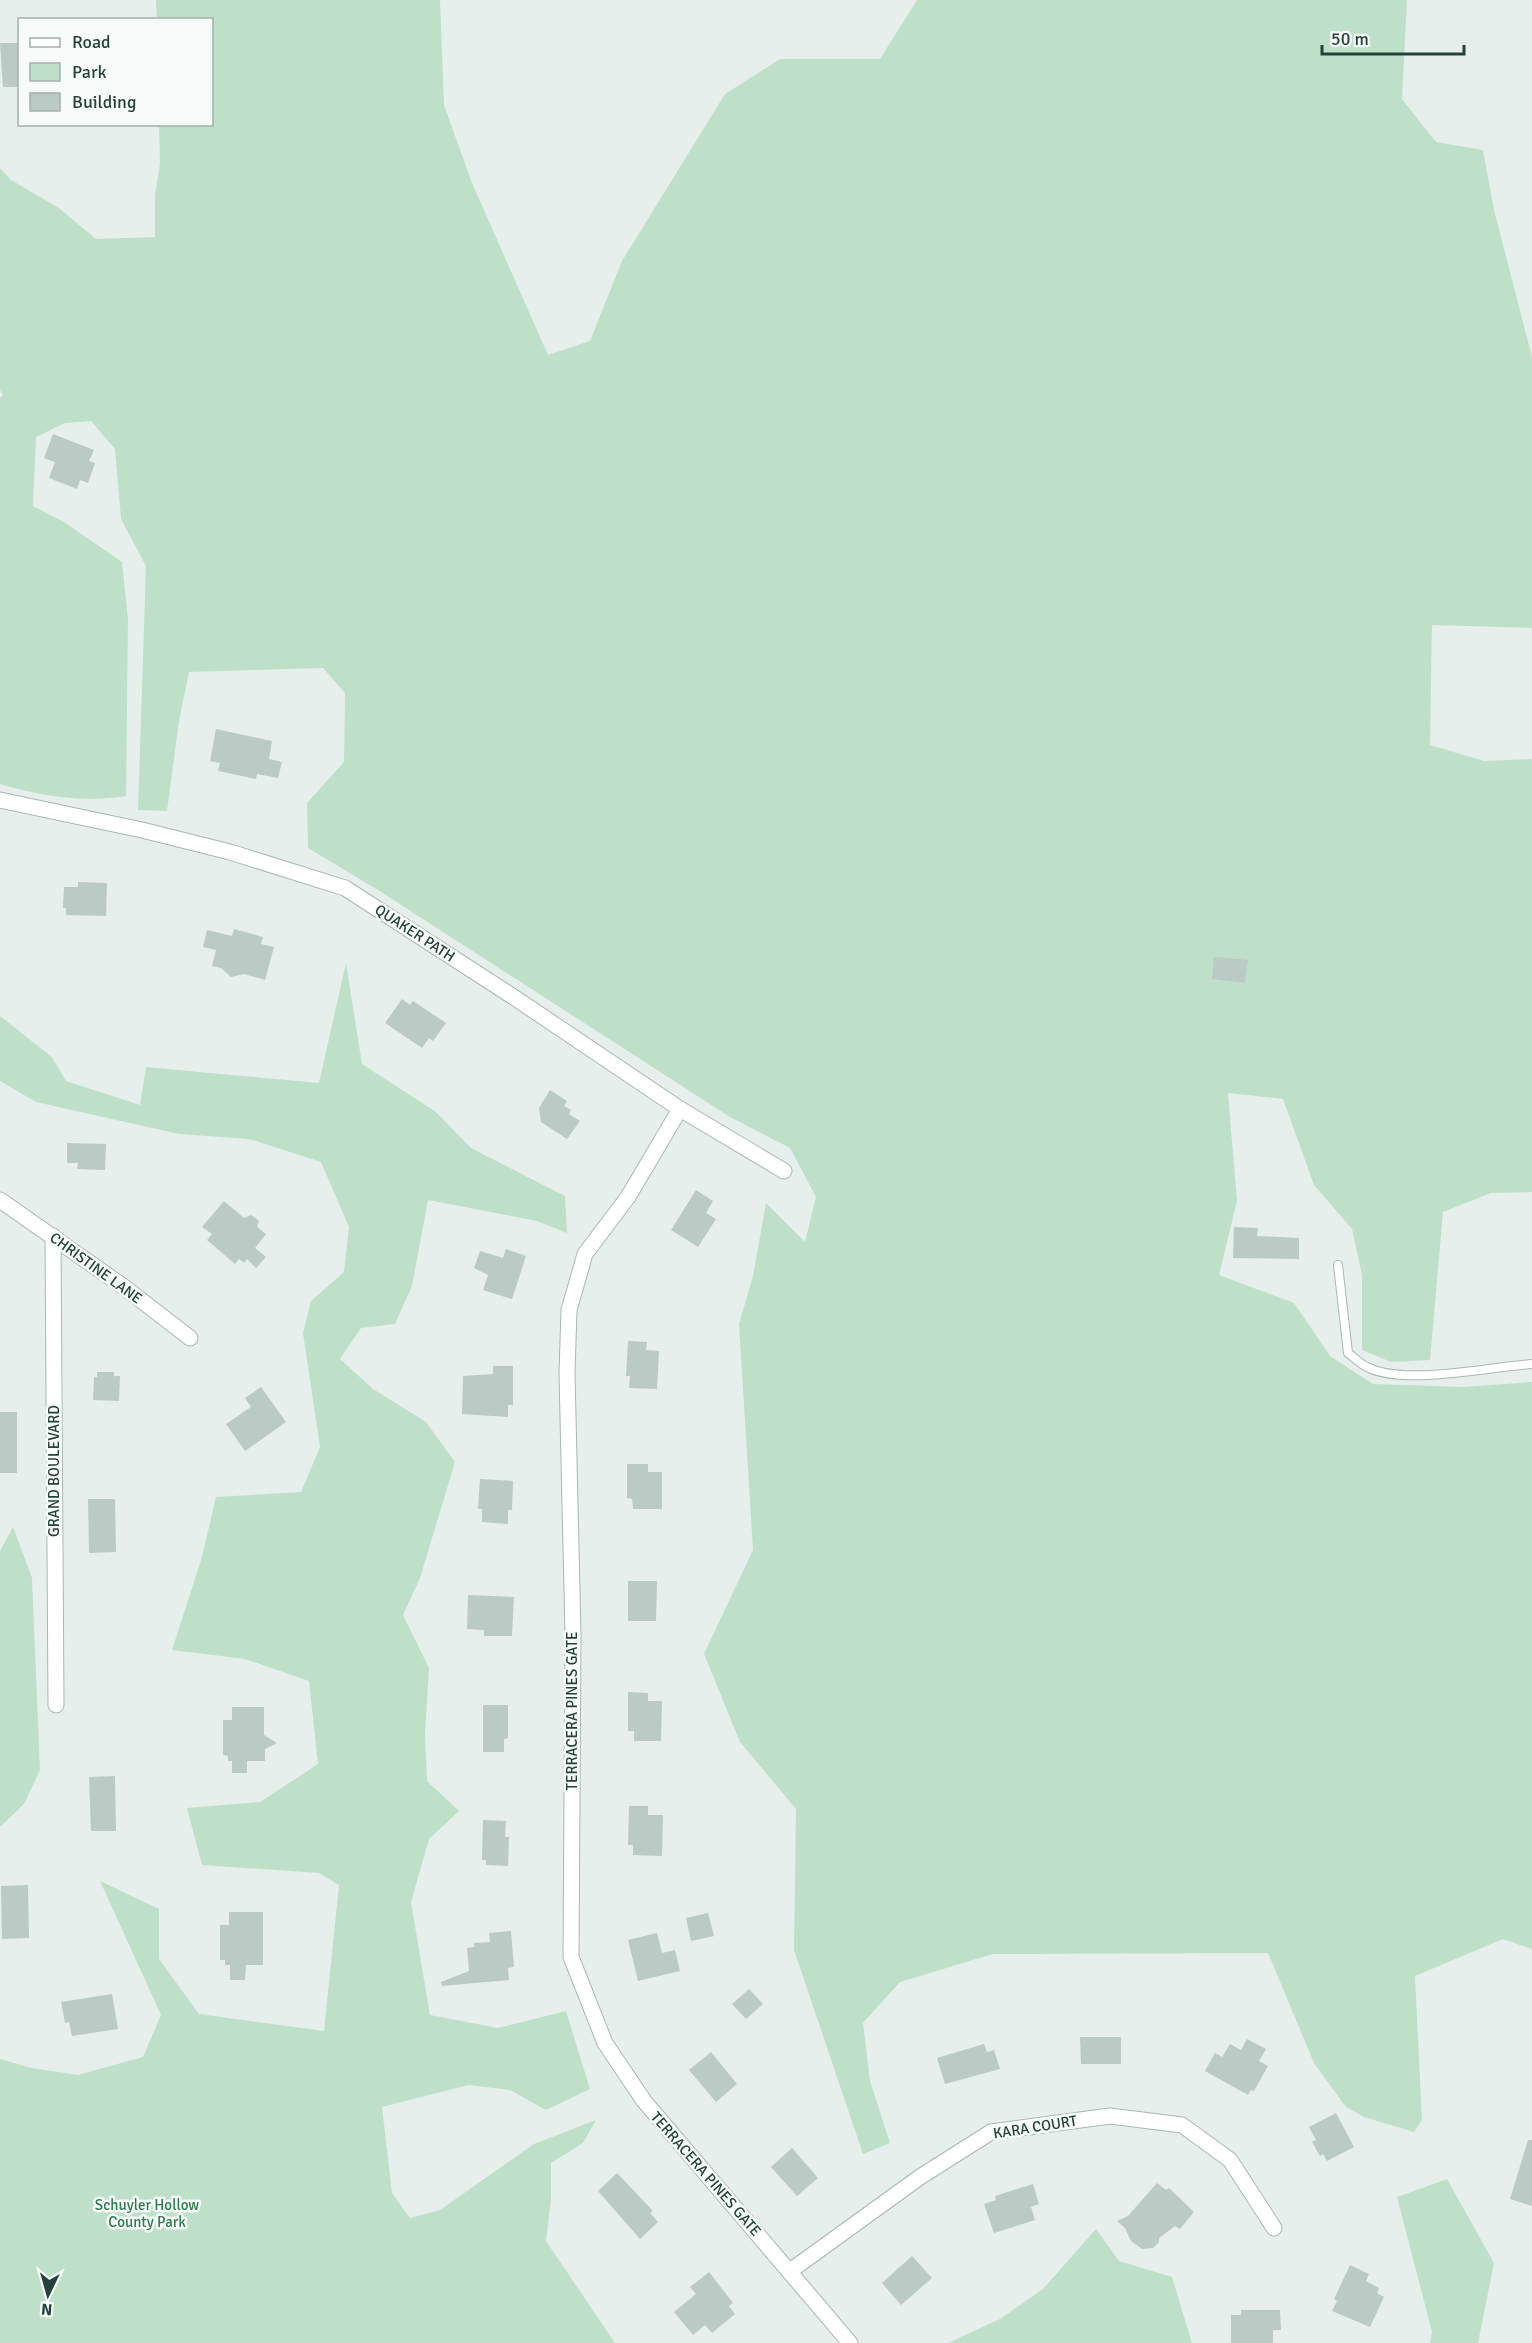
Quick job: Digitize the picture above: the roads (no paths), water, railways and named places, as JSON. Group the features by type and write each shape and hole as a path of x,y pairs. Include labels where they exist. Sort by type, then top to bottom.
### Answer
{"street":[{"name":"QUAKER PATH","path":"0,800 219,849 345,888 512,996 680,1110 784,1170"},
{"name":"TERRACERA PINES GATE","path":"680,1110 628,1197 585,1254 569,1310 567,1373 573,1634 571,1958 605,2043 644,2101 850,2343"},
{"name":"CHRISTINE LANE","path":"0,1200 190,1338"},
{"name":"GRAND BOULEVARD","path":"52,1236 56,1705"},
{"name":"KARA COURT","path":"790,2271 920,2177 991,2132 1110,2116 1182,2125 1230,2160 1274,2229"}],"lane":[{"path":"1338,1265 1348,1353 1367,1367 1393,1374 1440,1374 1532,1364"}],"park label":[{"name":"Schuyler Hollow County Park","path":"147,2214"}]}
